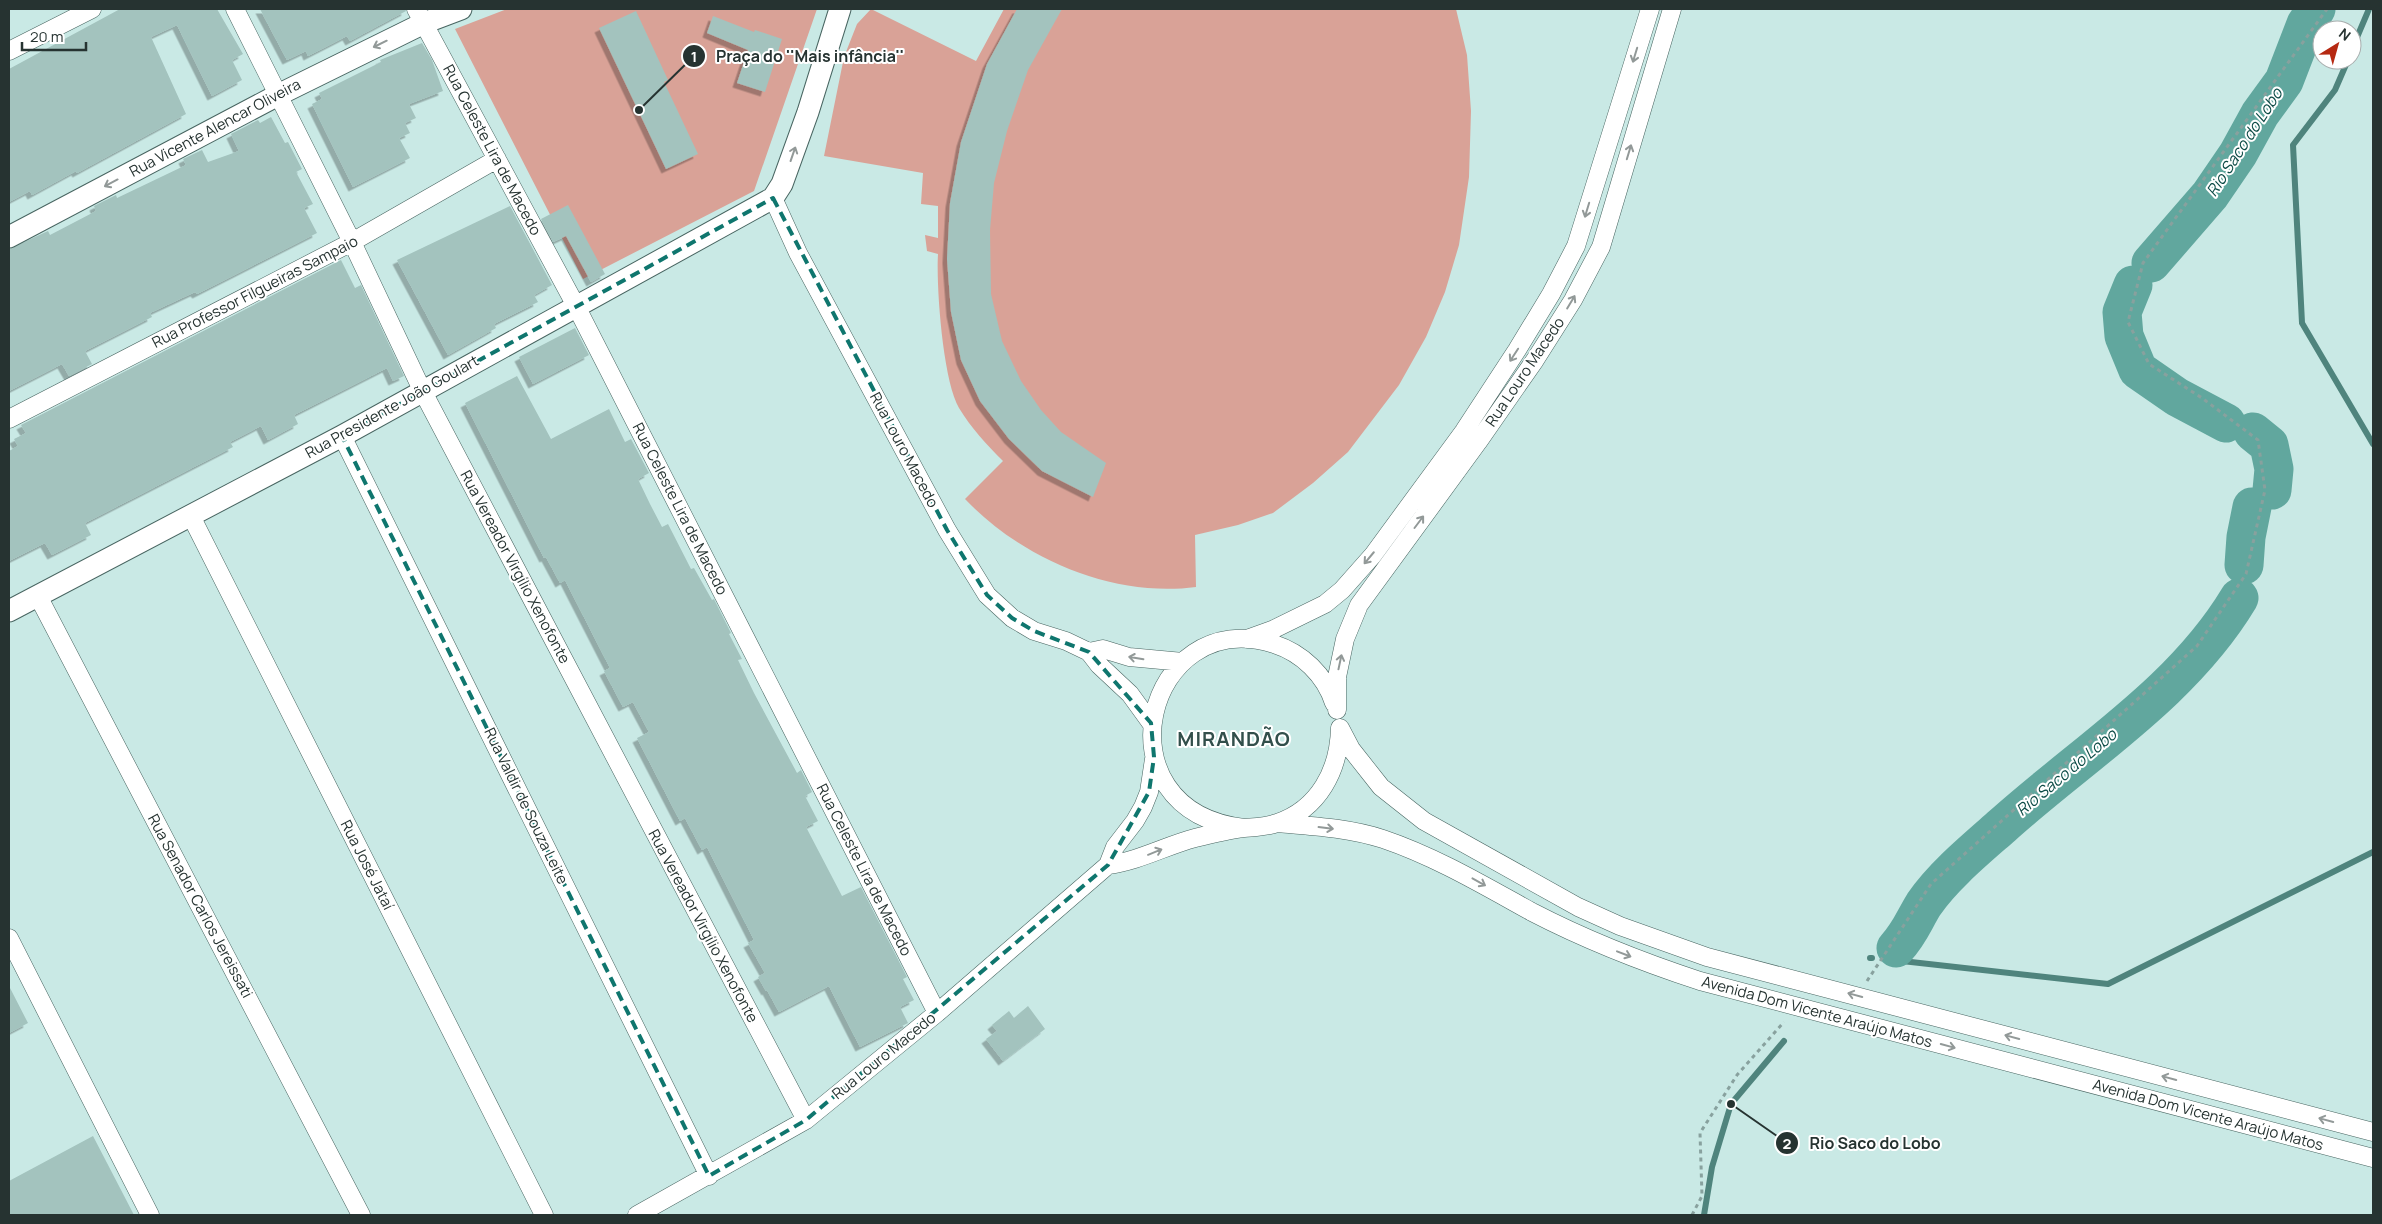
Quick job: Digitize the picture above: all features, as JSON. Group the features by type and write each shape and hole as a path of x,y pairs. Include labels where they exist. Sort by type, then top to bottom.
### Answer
{"street":[{"path":"9,51 92,9"},
{"name":"Rua Vereador Virgílio Xenofonte","path":"235,9 352,242 422,390 806,1120"},
{"name":"Rua Vicente Alencar Oliveira","path":"9,238 278,95 420,16 461,9"},
{"path":"773,198 782,184 808,112 840,9"},
{"name":"Rua Louro Macedo","path":"1248,639 1272,630 1325,604 1342,590 1373,555 1458,439 1517,350 1551,294 1576,246 1650,9"},
{"name":"Rua Louro Macedo","path":"1278,823 1308,806 1329,778 1340,745 1337,677 1344,639 1359,605 1535,360 1573,300 1601,247 1672,9"},
{"name":"Rua Celeste Lira de Macedo","path":"420,16 576,306 937,1013"},
{"name":"Rua Professor Filgueiras Sampaio","path":"9,420 352,242 497,159"},
{"name":"Rua Presidente João Goulart","path":"9,611 342,436 422,390 773,198"},
{"name":"Rua Louro Macedo","path":"773,198 798,253 942,522 986,595 1012,618 1034,631 1066,641 1089,652 1099,665 1130,694 1152,723"},
{"name":"Rua Valdir de Souza Leite","path":"342,436 709,1176"},
{"name":"Rua José Jataí","path":"191,516 544,1215"},
{"name":"Rua Senador Carlos Jereissati","path":"38,596 361,1215"},
{"path":"1244,828 1226,826 1210,821 1180,802 1169,789 1154,757 1151,740 1152,723 1162,689 1183,662 1213,645 1230,640 1248,639"},
{"name":"Avenida Dom Vicente Araújo Matos","path":"1248,639 1265,641 1281,647 1311,666 1331,694 1338,719 1366,769 1401,805 1424,821 1544,889 1612,922 1707,957 2373,1132"},
{"name":"Rua Louro Macedo","path":"1089,652 1103,649 1129,657 1183,662"},
{"name":"Rua Louro Macedo","path":"637,1215 806,1120 937,1013 1108,865 1115,847 1136,822 1143,807 1152,775 1154,757"},
{"path":"1108,865 1130,862 1192,839 1278,823"},
{"name":"Avenida Dom Vicente Araújo Matos","path":"1278,823 1333,828 1389,842 1423,854 1456,869 1532,912 1611,949 1700,981 2373,1158"},
{"path":"9,938 150,1215"}],"path":[{"path":"1857,996 1931,884 2197,646 2246,574 2265,490 2258,440 2202,398 2149,364 2128,322 2144,263 2326,9"},
{"path":"1692,1215 1702,1196 1700,1133 1737,1075 1797,1007"}],"highlighted area":[{"path":"773,198 947,530 987,595 1012,618 1034,631 1089,652 1151,723 1154,757 1149,792 1108,865 806,1120 709,1176 342,436"}],"shaded area":[{"path":"507,9 817,9 754,191 583,279 455,29"},
{"path":"871,9 976,61 1004,9 1456,9 1467,55 1471,111 1469,177 1459,245 1445,292 1426,337 1399,385 1348,452 1313,483 1273,513 1238,525 1195,535 1196,587 1165,589 1133,586 1101,580 1071,570 1013,540 965,499 1003,461 964,415 953,395 942,333 938,288 938,254 927,251 925,235 938,238 938,206 921,204 923,173 824,156 844,57 857,24"}],"building":[{"path":"120,9 217,9 243,54 232,60 242,80 212,96 177,25 151,37 186,114 77,173 76,171 32,195 30,191 9,202 9,69"},
{"path":"260,9 405,9 406,11 350,41 347,36 308,56 306,51 287,60"},
{"path":"1017,9 1062,9 1028,70 1007,131 994,183 990,230 991,294 1002,341 1021,381 1041,410 1061,432 1106,463 1093,497 1042,471 1009,439 980,401 961,360 951,312 947,259 950,203 961,142 987,64"},
{"path":"636,11 668,80 664,82 698,154 666,169 599,28"},
{"path":"713,16 754,32 755,30 782,39 765,92 737,83 748,50 707,33"},
{"path":"422,43 432,60 443,91 409,104 416,118 405,123 410,133 399,138 410,158 353,187 312,104 322,99 319,93 381,62 380,60"},
{"path":"271,117 285,143 288,142 302,169 296,172 313,204 304,208 317,233 197,294 195,292 150,313 152,317 85,351 92,364 69,376 62,364 9,391 9,249 48,231 50,235 96,211 94,206 116,195 117,198 186,165 183,159 202,150 208,162 239,151 231,134 258,120 260,123"},
{"path":"568,205 605,274 591,282 566,236 553,242 541,219"},
{"path":"510,206 552,285 534,295 538,302 494,324 496,328 448,355 397,260"},
{"path":"341,260 355,288 361,285 404,376 393,381 387,368 294,415 298,424 268,440 261,426 230,442 233,447 85,523 91,535 52,555 45,543 9,561 9,451 18,446 14,439 26,433 21,425"},
{"path":"575,328 589,355 533,384 519,357"},
{"path":"517,376 551,439 609,409 625,442 631,439 649,473 638,479 650,504 662,527 668,524 691,569 694,568 712,600 714,599 731,633 729,634 742,659 738,660 754,693 797,773 801,770 812,792 805,796 818,821 806,827 842,896 861,887 907,977 903,979 914,1000 900,1007 908,1023 860,1047 829,986 779,1012 766,991 758,977 765,973 748,943 754,940 707,847 702,850 685,818 680,821 637,738 649,732 633,702 623,707 604,671 610,668 565,580 560,583 546,557 544,558 465,403"},
{"path":"9,986 28,1023 9,1033"},
{"path":"1028,1006 1045,1029 1003,1061 986,1039 997,1031 992,1025 1009,1011 1014,1018"},
{"path":"93,1136 134,1215 9,1215 9,1181"}],"waterway":[{"name":"Rio Saco do Lobo","path":"2151,263 2210,195 2238,154 2260,114 2284,81 2306,24 2316,9"},
{"path":"2362,25 2369,9"},
{"path":"2344,70 2335,90 2293,145 2302,323 2373,444"},
{"name":"Rio Saco do Lobo","path":"2133,285 2122,312 2124,336 2138,370 2177,397 2226,423"},
{"name":"Rio Saco do Lobo","path":"2253,432 2269,445 2274,469 2272,490"},
{"name":"Rio Saco do Lobo","path":"2244,565 2246,537 2252,507"},
{"name":"Rio Saco do Lobo","path":"1896,948 1908,932 1924,904 1950,873 2033,799 2130,720 2160,693 2216,632 2239,598"},
{"path":"1893,960 2108,984 2373,852"},
{"name":"Rio Saco do Lobo","path":"1704,1215 1712,1167 1731,1104 1784,1041"}],"place":[{"name":"Praça do ''Mais infância''","path":"639,110"},
{"name":"Rio Saco do Lobo","path":"1731,1104"}],"district":[{"name":"MIRANDÃO","path":"1234,739"}]}
